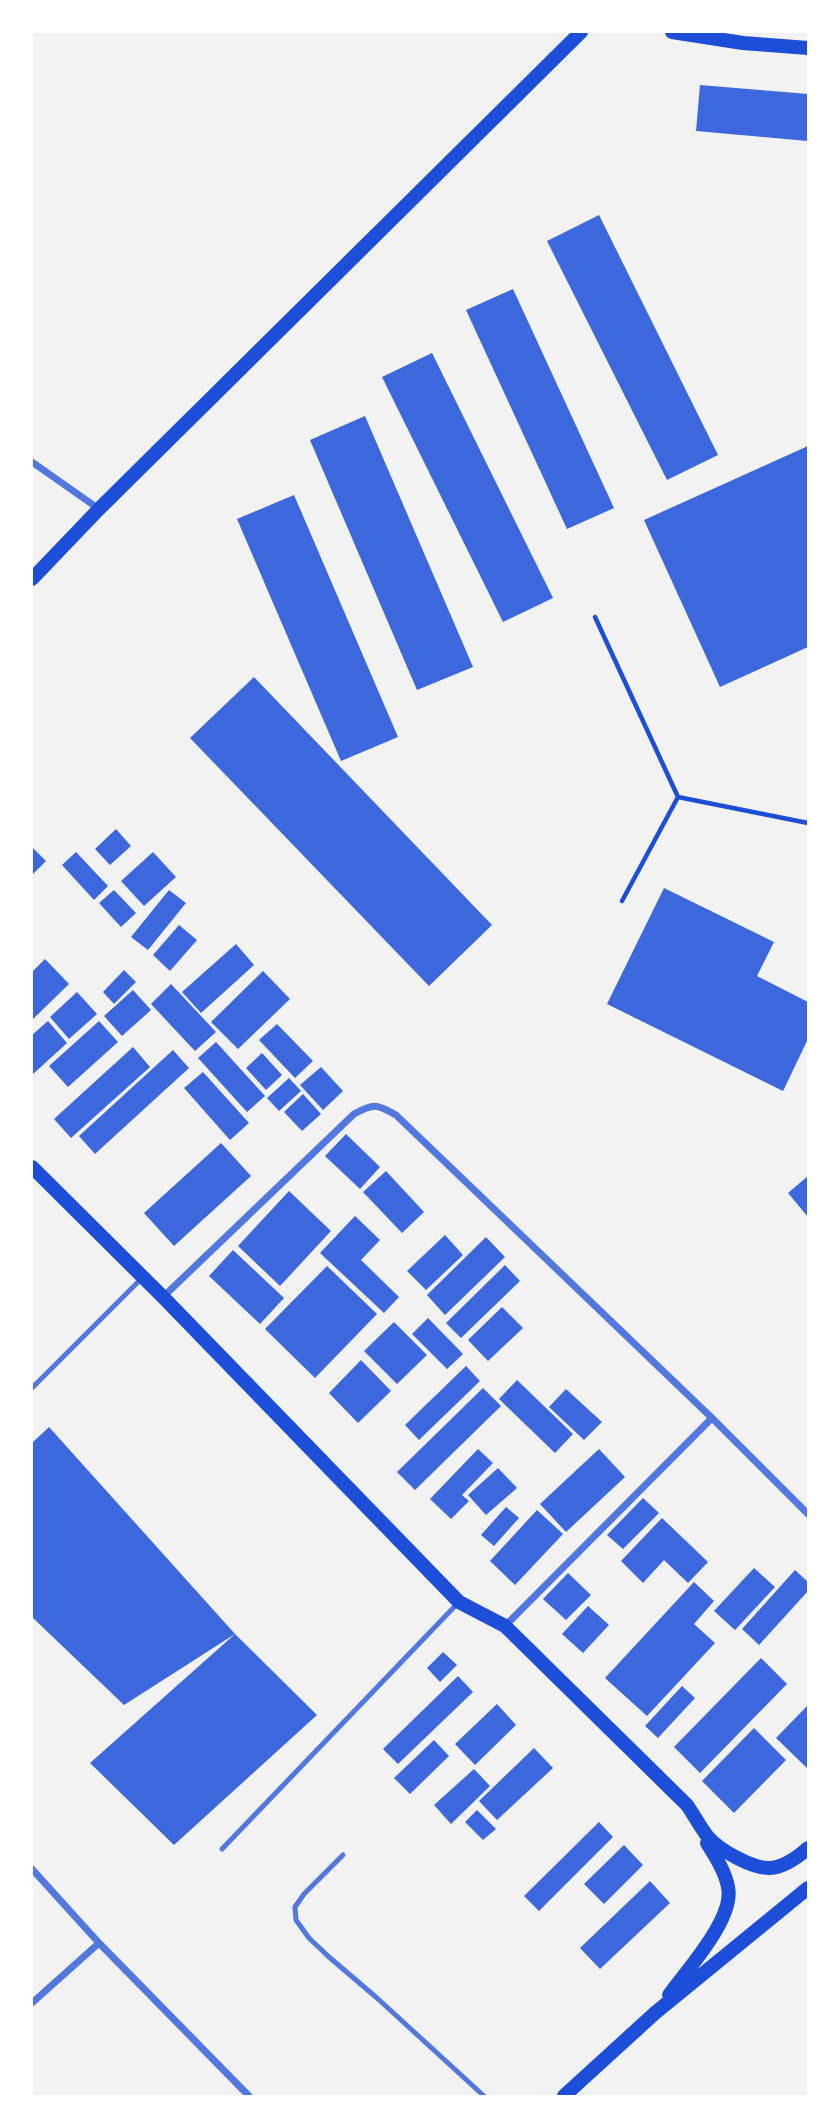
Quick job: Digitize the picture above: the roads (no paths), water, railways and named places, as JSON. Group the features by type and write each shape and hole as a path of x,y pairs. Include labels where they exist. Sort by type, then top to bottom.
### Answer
{"main road":[{"path":"32,579 99,509 581,32"},
{"path":"672,32 743,43 808,48"},
{"path":"32,1167 163,1297 459,1601 505,1626 687,1805 707,1836 721,1851 769,1868 794,1860 808,1848"},
{"path":"655,2013 709,1941 726,1911 729,1890 723,1870 687,1805"},
{"path":"564,2096 655,2013 808,1888"}],"street":[{"path":"32,462 99,509"},
{"path":"163,1297 354,1114 369,1106 380,1106 396,1115 712,1418 808,1514"},
{"path":"505,1626 712,1418"},
{"path":"32,1869 99,1943 249,2096"},
{"path":"32,2003 99,1943"}],"lane":[{"path":"32,1388 142,1278"},
{"path":"222,1849 459,1601"},
{"path":"343,1855 304,1894 295,1908 296,1920 309,1938 329,1957 484,2096"}]}
